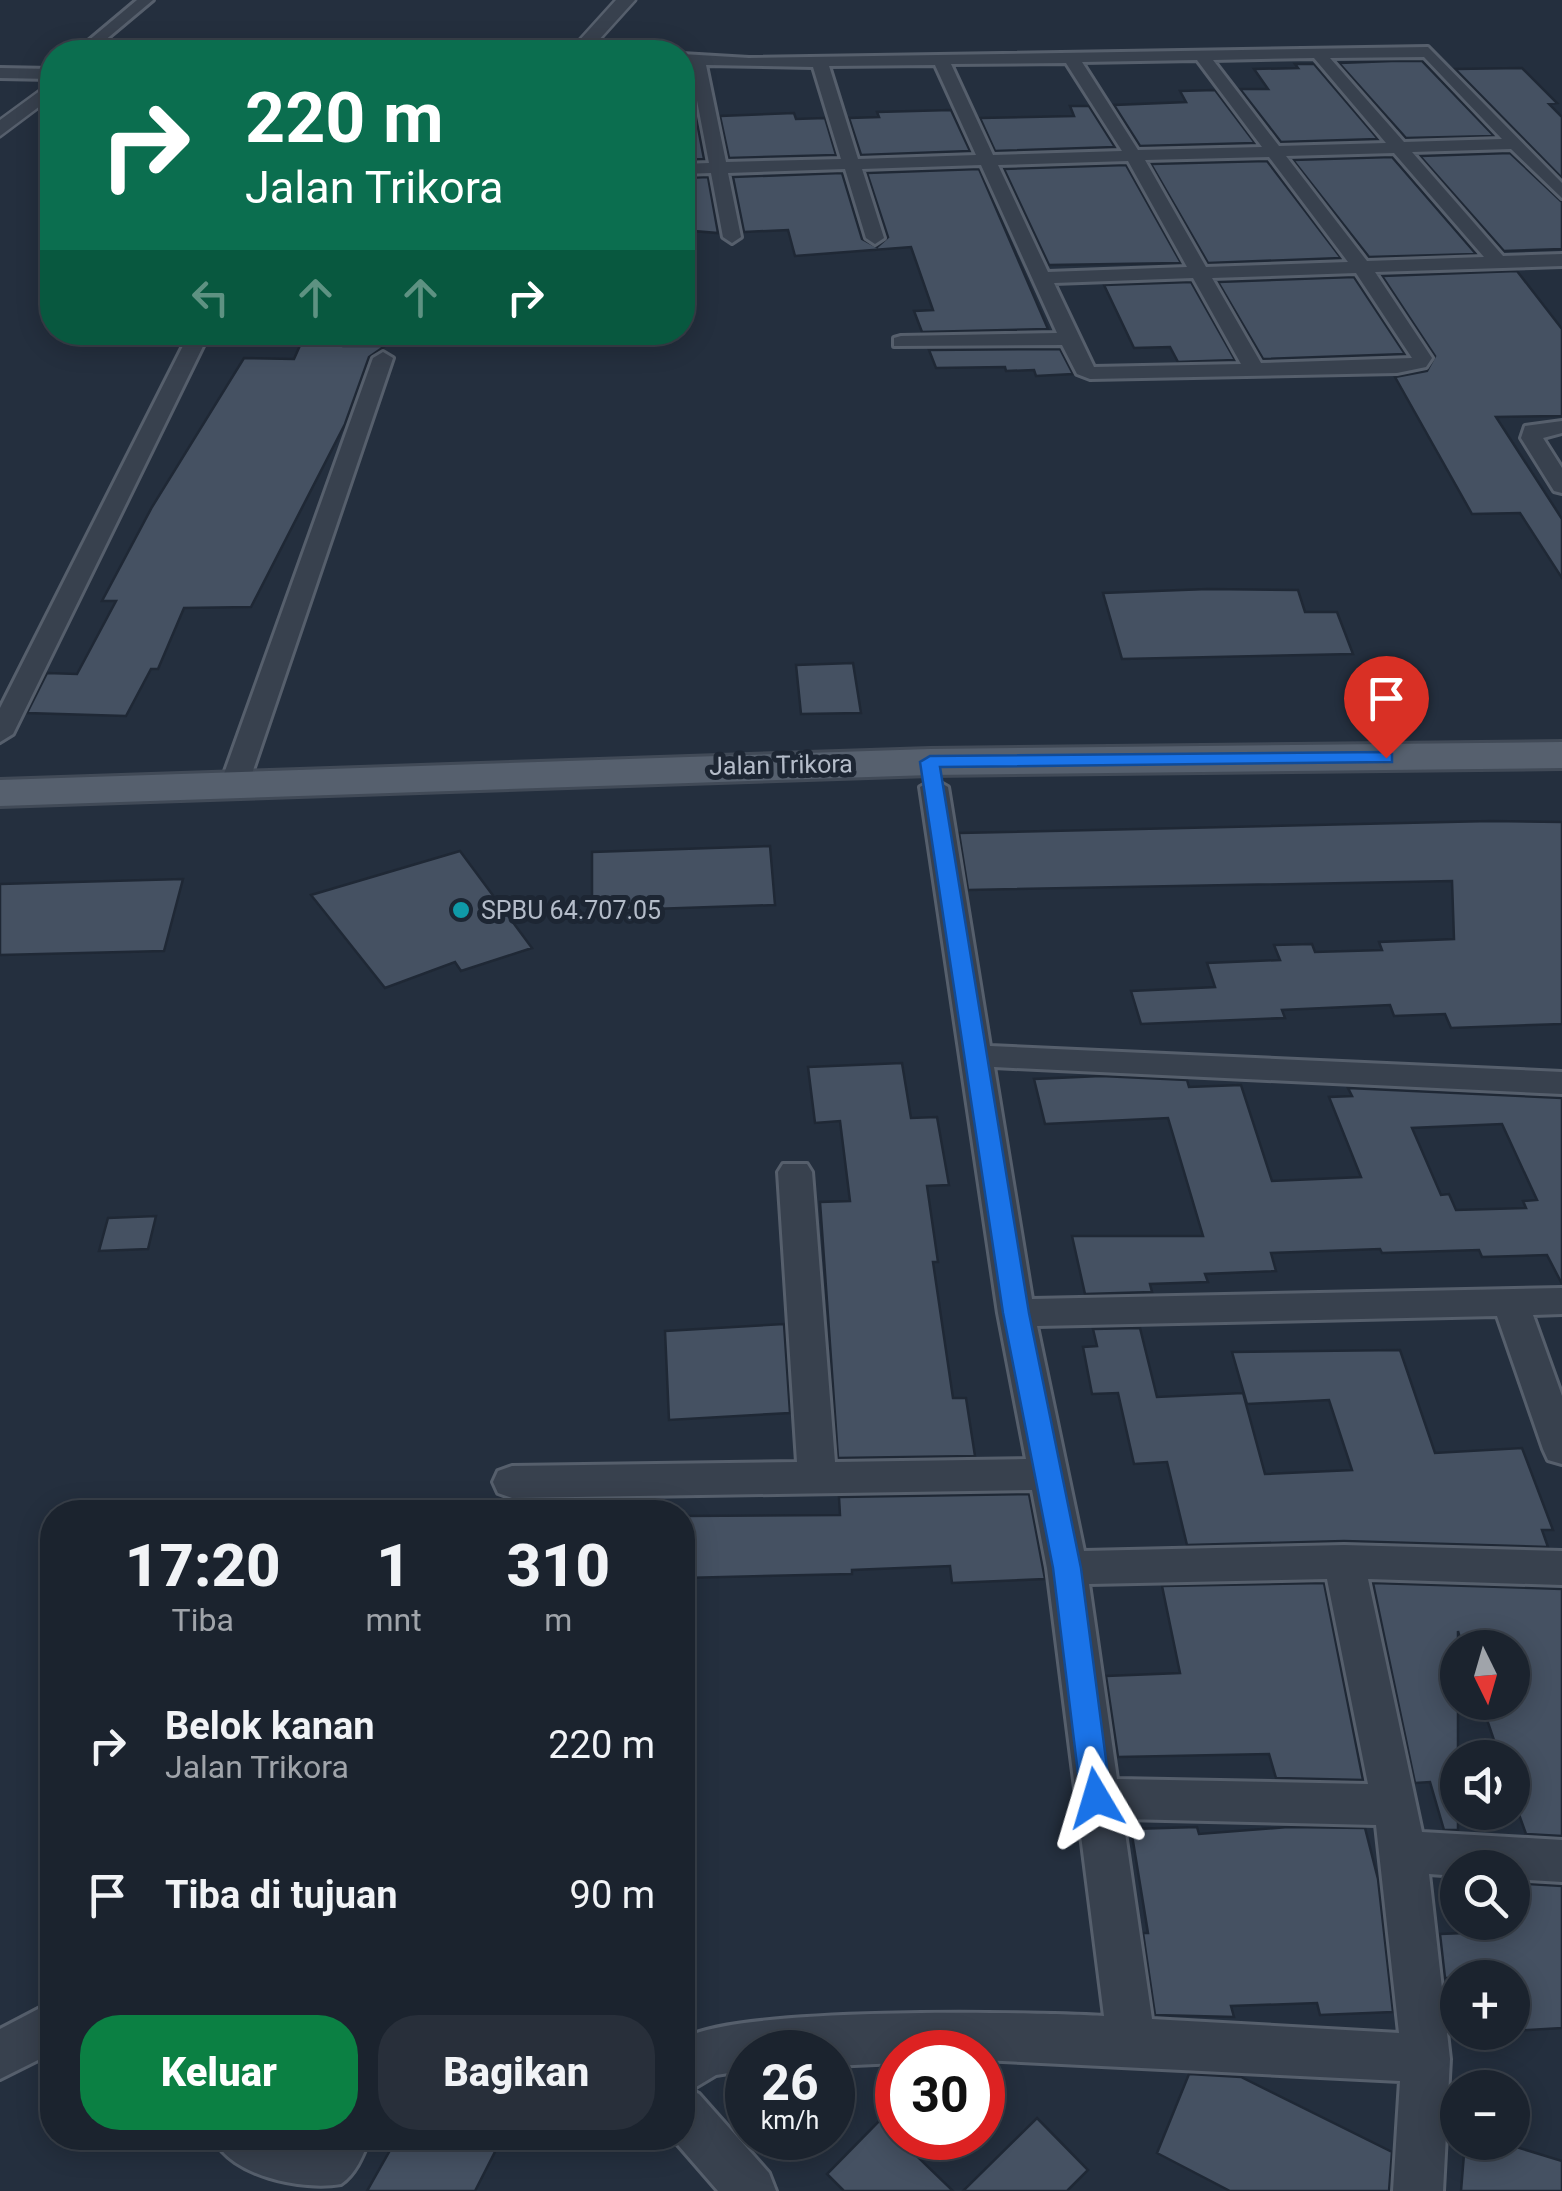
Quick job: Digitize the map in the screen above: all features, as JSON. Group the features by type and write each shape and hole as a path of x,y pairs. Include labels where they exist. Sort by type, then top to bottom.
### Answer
{"main road":[{"name":"Jalan Trikora","path":"0,814 932,774 1562,755"},
{"name":"Jalan Trikora","path":"0,793 234,784 932,774 1562,778"}],"street":[{"path":"97,40 146,0"},
{"path":"590,40 626,0"},
{"path":"695,61 1203,58 1428,52 1562,193"},
{"path":"1318,54 1498,262"},
{"path":"940,58 990,161 1078,365 1090,373 1397,367 1419,362 1422,358 1362,266 1203,58"},
{"path":"1072,59 1133,155 1255,371"},
{"path":"819,61 876,238"},
{"path":"0,73 40,74"},
{"path":"695,79 720,168 732,237"},
{"path":"0,130 40,98"},
{"path":"695,169 1518,144"},
{"path":"1040,278 1554,260 1562,280"},
{"path":"901,342 1067,339"},
{"path":"0,734 194,345"},
{"path":"234,784 383,358"},
{"path":"1562,427 1533,431 1532,438 1562,486"},
{"path":"932,774 1016,1313 1067,1568 1131,2042"},
{"path":"974,1056 1562,1082"},
{"path":"795,1172 817,1479"},
{"path":"1016,1313 1562,1301"},
{"path":"1511,1304 1562,1449"},
{"path":"512,1482 1046,1474"},
{"path":"1067,1568 1344,1562 1562,1568"},
{"path":"1344,1562 1404,1852 1426,2059 1426,2188"},
{"path":"1096,1798 1397,1805"},
{"path":"1404,1852 1562,1861"},
{"path":"0,2055 40,2032"},
{"path":"695,2060 706,2052 835,2041 1016,2035 1426,2059"},
{"path":"695,2126 751,2191"},
{"path":"258,2150 298,2176 318,2172 333,2160 338,2150"}],"building":[{"path":"1422,61 1494,136 1406,138 1339,63"},
{"path":"1295,64 1314,64 1378,139 1281,142 1240,89 1268,89 1254,69 1298,68"},
{"path":"1522,68 1557,103 1549,104 1562,117 1562,178 1455,69"},
{"path":"1215,90 1255,143 1140,146 1114,105 1186,102 1180,91"},
{"path":"1070,106 1089,106 1115,147 995,151 980,118 1074,116"},
{"path":"951,110 970,151 861,155 849,118 879,117 877,112"},
{"path":"794,113 796,119 825,118 836,155 729,158 720,116"},
{"path":"695,117 696,117 704,159 695,159"},
{"path":"1510,153 1562,202 1562,249 1504,251 1420,156"},
{"path":"1392,157 1476,254 1369,257 1293,160"},
{"path":"1267,161 1341,258 1208,263 1151,164"},
{"path":"1126,165 1181,263 1049,265 1004,169"},
{"path":"979,169 1048,329 922,332 914,311 933,310 911,247 795,256 788,230 744,232 733,177 842,173 862,239 877,247 888,237 867,173"},
{"path":"708,177 718,233 695,231 695,178"},
{"path":"1517,271 1562,329 1562,416 1496,417 1562,519 1562,578 1520,513 1472,514 1395,377 1427,371 1435,356 1382,276"},
{"path":"1354,277 1405,354 1263,359 1218,282"},
{"path":"1191,282 1235,360 1178,362 1170,347 1134,348 1104,285"},
{"path":"300,345 385,346 369,357 345,424 251,607 184,608 158,669 151,669 126,716 27,713 47,673 77,674 116,601 102,601 152,507 244,358 294,359"},
{"path":"1060,349 1073,374 1036,376 1034,370 1006,371 1005,367 936,368 929,350"},
{"path":"1298,590 1305,612 1337,612 1353,654 1122,659 1103,593"},
{"path":"853,663 861,713 801,714 796,665"},
{"path":"1562,822 1562,1024 1451,1028 1445,1014 1394,1016 1390,1005 1282,1010 1285,1018 1141,1024 1131,991 1215,987 1207,963 1280,960 1274,945 1312,944 1315,952 1382,950 1379,942 1454,939 1452,881 968,890 959,833"},
{"path":"770,846 775,905 592,911 592,852"},
{"path":"460,851 532,948 461,971 455,962 385,988 311,895"},
{"path":"183,879 164,951 0,955 0,884"},
{"path":"902,1063 911,1118 937,1117 949,1185 927,1186 938,1262 933,1262 953,1398 966,1398 975,1456 838,1458 820,1202 850,1201 840,1121 815,1123 808,1067"},
{"path":"1101,1076 1187,1080 1189,1087 1241,1085 1272,1181 1361,1177 1329,1097 1352,1096 1348,1088 1562,1098 1562,1284 1547,1255 1482,1257 1479,1250 1382,1253 1380,1249 1271,1253 1276,1271 1205,1274 1208,1282 1150,1284 1152,1292 1085,1294 1072,1236 1203,1236 1168,1118 1045,1124 1034,1079","holes":["1502,1124 1537,1200 1523,1201 1526,1208 1456,1210 1449,1194 1441,1195 1412,1128"]},
{"path":"156,1216 148,1249 99,1251 108,1218"},
{"path":"784,1324 790,1413 669,1420 665,1331"},
{"path":"1140,1328 1157,1397 1243,1393 1265,1474 1352,1470 1329,1400 1247,1404 1232,1352 1400,1350 1435,1453 1522,1448 1553,1530 1542,1530 1548,1547 1344,1541 1187,1545 1167,1462 1134,1464 1118,1393 1092,1394 1083,1347 1097,1346 1093,1329"},
{"path":"1029,1494 1045,1579 952,1583 950,1566 852,1570 852,1574 695,1578 695,1516 840,1515 839,1497"},
{"path":"1324,1583 1363,1780 1276,1778 1269,1754 1118,1757 1106,1676 1180,1673 1162,1586"},
{"path":"1373,1583 1562,1589 1562,1836 1526,1834 1525,1830 1530,1830 1530,1740 1494,1740 1487,1720 1530,1720 1530,1630 1440,1630 1440,1720 1458,1720 1458,1740 1440,1740 1440,1816 1430,1782 1415,1783"},
{"path":"1197,1827 1199,1834 1288,1827 1365,1828 1378,1879 1393,2012 1320,2015 1317,2003 1231,2006 1234,2017 1155,2015 1143,1933 1148,1933 1131,1829"},
{"path":"1530,1884 1562,1886 1562,2028 1530,2030 1530,1960 1443,1960 1441,1940 1530,1940"},
{"path":"1189,2074 1241,2077 1392,2152 1389,2191 1230,2191 1157,2153"},
{"path":"1037,2118 1088,2170 1067,2191 963,2191 994,2160 1005,2160 1005,2150"},
{"path":"875,2125 875,2160 921,2160 953,2191 844,2191 827,2174 841,2160 855,2160 855,2145"},
{"path":"390,2150 496,2150 475,2191 367,2191"},
{"path":"1530,2151 1562,2161 1562,2191 1461,2191 1464,2160 1530,2160"}],"place":[{"name":"SPBU 64.707.05","path":"461,910"}],"route":[{"path":"1096,1798 1067,1568 1016,1313 930,762 1386,758"}]}
